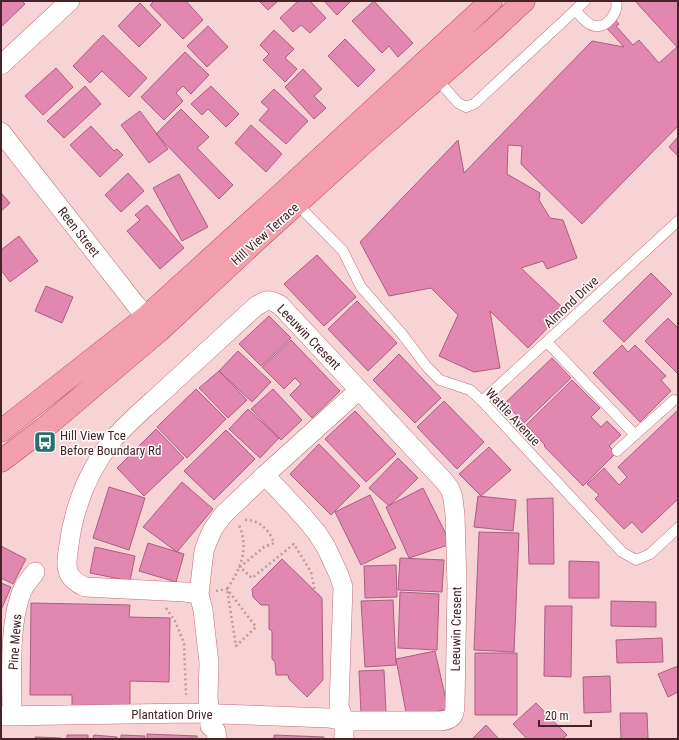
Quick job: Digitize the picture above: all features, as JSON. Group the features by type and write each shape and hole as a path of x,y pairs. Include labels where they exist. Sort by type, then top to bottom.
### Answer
{"main road":[{"name":"Hill View Terrace","path":"1,461 43,429 152,324 298,179 491,1"},
{"name":"Hill View Terrace","path":"1,430 152,324 297,204 524,1"}],"street":[{"path":"1,65 70,1"},
{"name":"Reen Street","path":"1,132 152,324"},
{"name":"Leeuwin Cresent","path":"199,594 85,587 75,582 70,576 66,566 72,523 86,482 98,460 112,442 132,421 255,307 264,301 272,300 280,305 444,481 453,498 455,515 457,586 455,712 452,717 447,720 344,730"},
{"path":"210,729 209,663 203,610 199,594 204,551 213,530 223,515 359,390"},
{"path":"265,475 303,516 316,533 326,547 339,574 343,587 339,706 344,730"},
{"name":"Pine Mews","path":"6,716 13,637 19,600 24,588 35,572"},
{"name":"Plantation Drive","path":"6,716 187,713 210,729 329,718 344,730"}],"lane":[{"path":"437,79 458,102 466,107 474,104 585,1"},
{"path":"575,10 589,24 596,26 603,25 615,14 617,6 616,1"},
{"name":"Wattle Avenue","path":"297,204 343,251 361,287 402,334 427,367 440,380 470,390 482,401 622,552 636,560 650,554 678,528"},
{"name":"Almond Drive","path":"482,401 678,222"},
{"path":"547,342 634,435"},
{"path":"617,451 674,400"}],"path":[{"path":"199,594 227,589 234,580 240,567 244,547 243,534 235,520 250,519 264,527 271,534 274,543 264,547 240,567"},
{"path":"240,567 252,578 294,544 311,572 314,591"},
{"path":"227,589 256,627 236,646 228,596 227,589"},
{"path":"161,604 175,621 184,643 187,713"}],"building":[{"path":"22,1 25,4 1,27 1,2"},
{"path":"154,1 186,1 203,20 183,39 150,5"},
{"path":"259,1 278,1 268,10"},
{"path":"298,1 310,1 326,18 310,33 301,25 293,32 280,18"},
{"path":"324,1 351,1 337,15"},
{"path":"374,1 413,43 398,57 389,46 382,53 352,21"},
{"path":"635,1 678,1 678,126 582,224 521,164 522,146 508,145 507,174 540,193 539,200 550,218 563,220 577,258 547,269 543,261 521,268 565,310 528,348 490,311 500,368 474,372 439,356 458,315 431,288 389,296 360,242 458,140 464,173 592,41 624,47 603,24 612,16 619,24 616,26 633,45 639,40 659,63 677,47"},
{"path":"140,3 161,25 139,47 118,26"},
{"path":"208,26 228,47 207,67 187,46"},
{"path":"274,30 294,49 285,58 297,69 285,82 263,60 269,54 260,45"},
{"path":"103,35 147,78 129,97 102,71 90,83 73,66"},
{"path":"345,39 375,70 358,87 328,56"},
{"path":"185,52 209,75 191,94 183,86 176,93 183,101 164,120 141,97"},
{"path":"56,68 73,87 43,115 25,96"},
{"path":"303,69 322,89 314,96 326,108 314,119 285,87"},
{"path":"85,86 101,104 64,138 47,121"},
{"path":"211,86 239,114 226,127 208,109 202,115 191,104"},
{"path":"274,89 308,121 286,144 259,120 269,109 261,102"},
{"path":"181,109 209,137 197,148 233,185 219,199 156,134"},
{"path":"140,111 168,149 149,163 121,125"},
{"path":"251,125 282,154 266,172 235,143"},
{"path":"91,126 114,151 117,149 123,155 100,177 70,145"},
{"path":"678,137 678,156 669,147"},
{"path":"128,173 144,191 121,212 105,195"},
{"path":"179,174 208,227 182,241 153,188"},
{"path":"1,193 10,203 1,211"},
{"path":"147,205 184,248 160,269 127,231 140,220 135,215"},
{"path":"19,236 38,261 10,282 1,270 1,250"},
{"path":"317,255 356,297 324,326 284,284"},
{"path":"651,273 672,294 624,342 603,321"},
{"path":"46,286 73,297 62,323 35,311"},
{"path":"357,301 397,343 368,371 328,329"},
{"path":"269,316 291,338 261,366 239,344"},
{"path":"668,318 678,328 678,374 645,341"},
{"path":"291,340 340,391 312,418 290,395 301,384 295,378 284,389 262,367"},
{"path":"622,345 628,352 635,345 666,376 661,380 671,391 640,422 593,373"},
{"path":"238,351 271,382 252,402 219,371"},
{"path":"399,354 441,398 415,423 373,380"},
{"path":"552,358 571,378 524,423 505,403"},
{"path":"219,371 247,400 228,418 199,388"},
{"path":"572,380 600,408 591,417 601,427 607,421 621,435 609,446 616,453 583,486 526,425"},
{"path":"196,389 226,419 187,458 157,427"},
{"path":"273,389 302,420 281,440 251,409"},
{"path":"444,401 484,442 457,469 417,427"},
{"path":"248,409 279,438 260,458 229,429"},
{"path":"678,410 678,499 642,533 632,522 624,529 595,499 599,495 587,484 604,468 619,485 627,477 618,467"},
{"path":"355,411 396,454 366,482 325,439"},
{"path":"156,429 184,458 144,496 117,468"},
{"path":"226,430 255,459 214,500 184,471"},
{"path":"319,444 360,486 331,515 290,474"},
{"path":"489,447 511,470 481,496 459,474"},
{"path":"398,458 418,478 389,506 369,488"},
{"path":"182,482 213,509 177,552 143,527"},
{"path":"109,487 145,498 129,550 93,538"},
{"path":"423,488 451,544 409,558 386,507"},
{"path":"370,495 396,548 361,565 335,512"},
{"path":"478,496 516,500 513,531 474,527"},
{"path":"553,498 554,564 529,564 527,499"},
{"path":"479,532 519,533 514,652 474,650"},
{"path":"148,543 184,554 176,582 139,571"},
{"path":"1,546 26,559 13,584 1,578"},
{"path":"95,547 135,556 130,581 90,573"},
{"path":"400,558 444,560 442,592 398,590"},
{"path":"282,559 322,598 323,680 307,697 289,679 288,675 276,675 275,662 272,659 272,631 269,629 269,605 261,605 253,597 252,589"},
{"path":"569,561 599,562 599,598 569,598"},
{"path":"396,565 397,597 365,598 364,566"},
{"path":"1,583 11,587 1,610"},
{"path":"400,592 439,594 437,650 398,648"},
{"path":"393,600 396,665 365,667 361,601"},
{"path":"611,601 656,602 656,627 611,626"},
{"path":"31,603 130,605 129,617 170,618 169,682 130,681 130,707 72,706 72,695 30,695"},
{"path":"545,606 572,606 571,677 544,676"},
{"path":"662,638 663,662 617,663 616,640"},
{"path":"435,651 448,709 407,718 396,659"},
{"path":"475,653 517,653 517,715 475,715"},
{"path":"678,666 678,692 668,697 658,674"},
{"path":"384,670 386,712 361,713 359,671"},
{"path":"610,676 611,712 584,713 583,677"},
{"path":"536,703 567,735 562,739 527,739 513,724"},
{"path":"620,713 647,713 648,739 621,739"},
{"path":"486,725 499,739 472,739"},
{"path":"147,734 197,736 197,739 147,739"},
{"path":"67,735 88,735 88,739 67,739"},
{"path":"94,735 117,737 117,739 93,739"},
{"path":"121,735 145,736 144,739 121,739"},
{"path":"274,735 324,737 324,739 274,739"},
{"path":"35,737 61,738 61,739 35,739"}],"place":[{"name":"Hill View Tce Before Boundary Rd","path":"45,442"}]}
